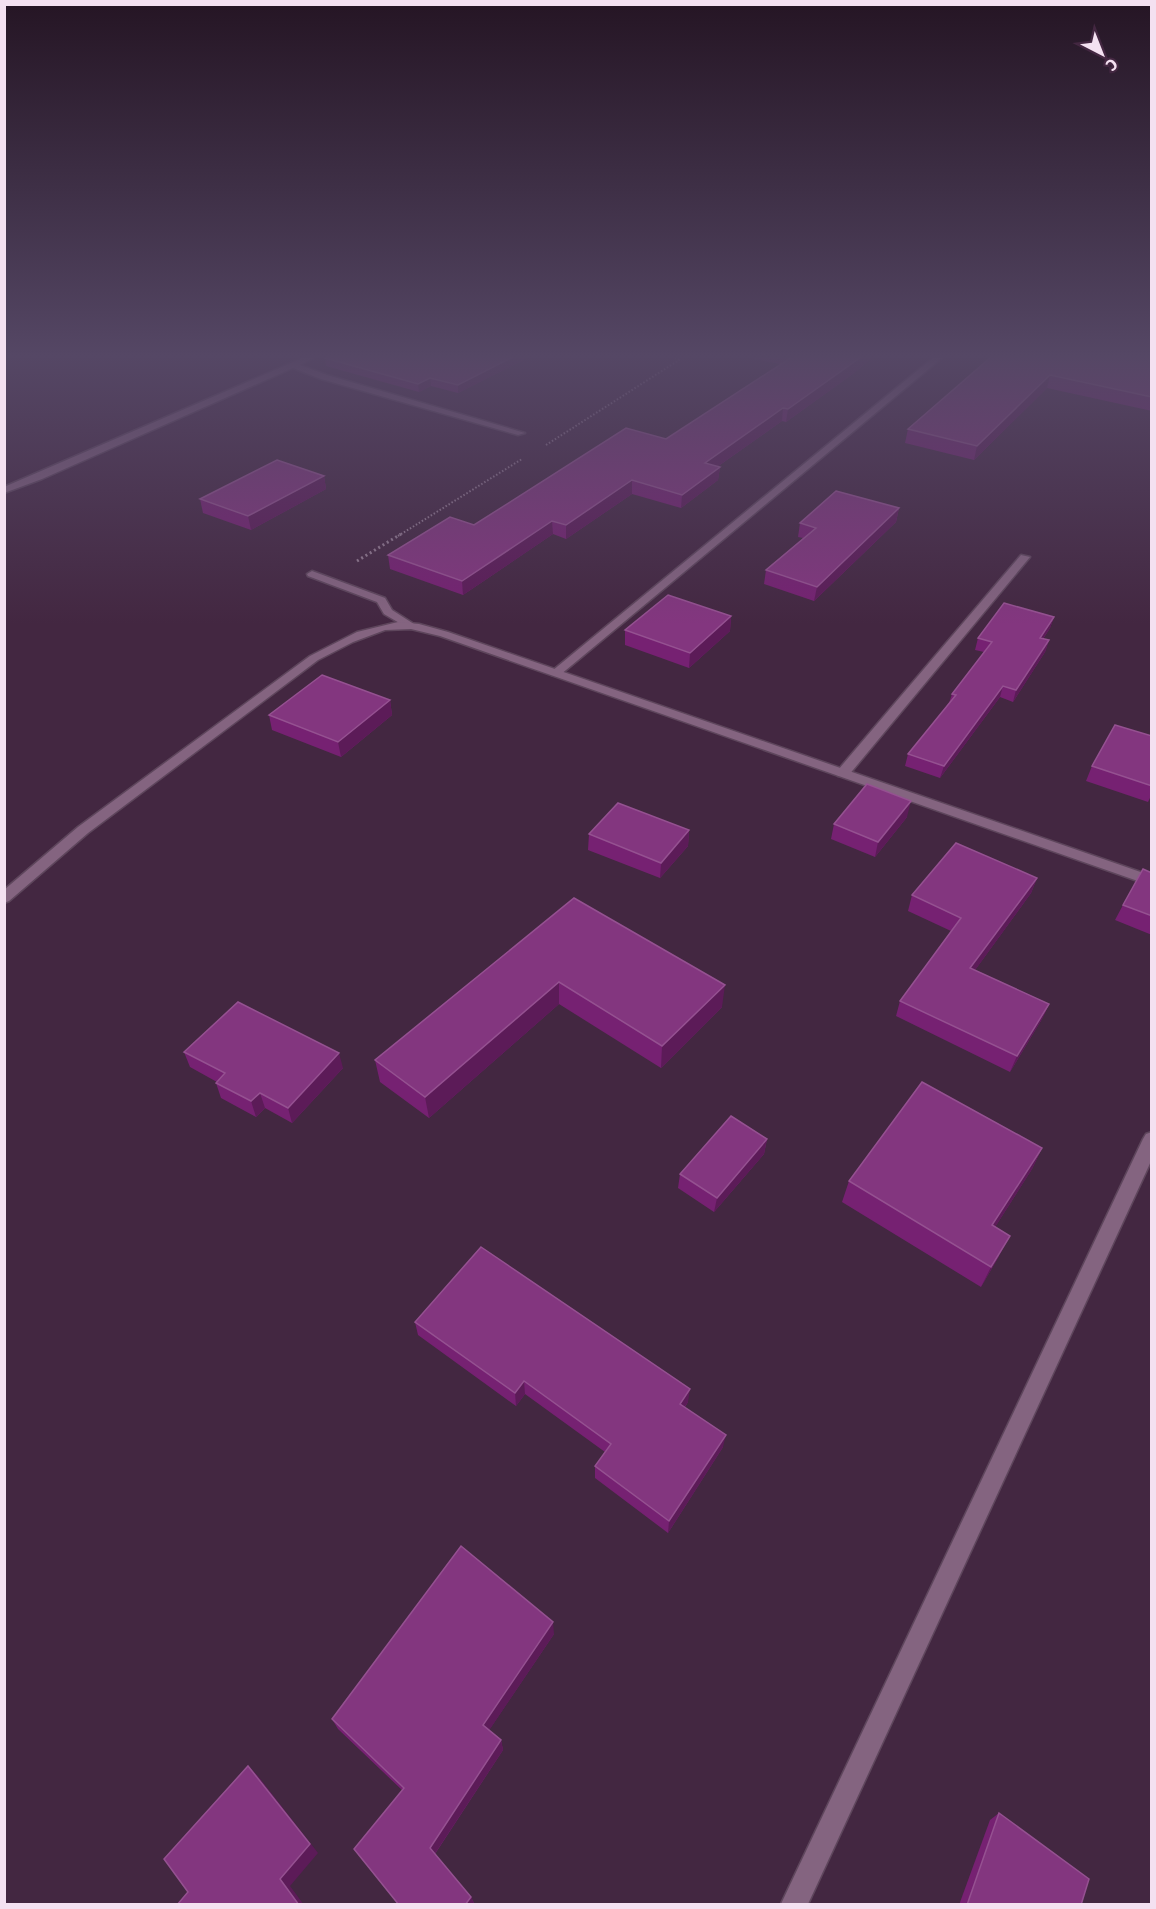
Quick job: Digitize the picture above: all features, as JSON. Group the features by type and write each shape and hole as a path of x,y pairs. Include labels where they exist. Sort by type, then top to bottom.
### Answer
{"street":[{"path":"4,490 109,446"},
{"path":"556,673 831,446"},
{"path":"843,773 1025,557"},
{"path":"312,574 381,600 388,612 411,626"},
{"path":"4,898 83,830 314,658 351,638 381,627 411,626 444,634 1152,881"},
{"path":"794,1905 1152,1139"}],"path":[{"path":"344,586 346,568 530,454"}],"building":[{"path":"598,446 729,446 705,463 720,467 682,495 632,480 566,525 552,521 462,581 388,555 450,517 474,525"},
{"path":"277,460 324,476 248,516 200,499"},
{"path":"836,491 899,508 817,587 766,570 816,528 800,523"},
{"path":"668,595 731,616 690,653 625,630"},
{"path":"1004,603 1054,617 1040,638 1049,640 1016,690 1003,686 944,766 908,754 956,695 952,694 992,642 978,638"},
{"path":"322,675 390,700 338,742 269,715"},
{"path":"1115,725 1152,736 1152,786 1092,766"},
{"path":"867,784 911,801 878,842 834,824"},
{"path":"618,803 689,830 661,863 589,834"},
{"path":"956,843 1037,878 970,968 1049,1004 1017,1056 900,1001 961,918 912,895"},
{"path":"1143,869 1152,873 1152,916 1123,905"},
{"path":"574,898 725,985 662,1046 559,982 425,1097 375,1060"},
{"path":"238,1002 339,1053 288,1108 260,1093 251,1101 216,1083 225,1073 184,1052"},
{"path":"922,1082 1042,1148 992,1225 1010,1236 991,1267 849,1181"},
{"path":"731,1116 767,1139 717,1198 680,1174"},
{"path":"481,1247 690,1389 680,1404 726,1435 669,1521 595,1466 611,1444 524,1381 515,1393 415,1322"},
{"path":"461,1546 553,1622 483,1725 501,1740 430,1848 471,1897 465,1905 399,1905 354,1849 404,1788 332,1719"},
{"path":"248,1766 310,1844 280,1879 299,1905 177,1905 188,1892 164,1859"},
{"path":"999,1813 1089,1879 1081,1905 967,1905"}]}
